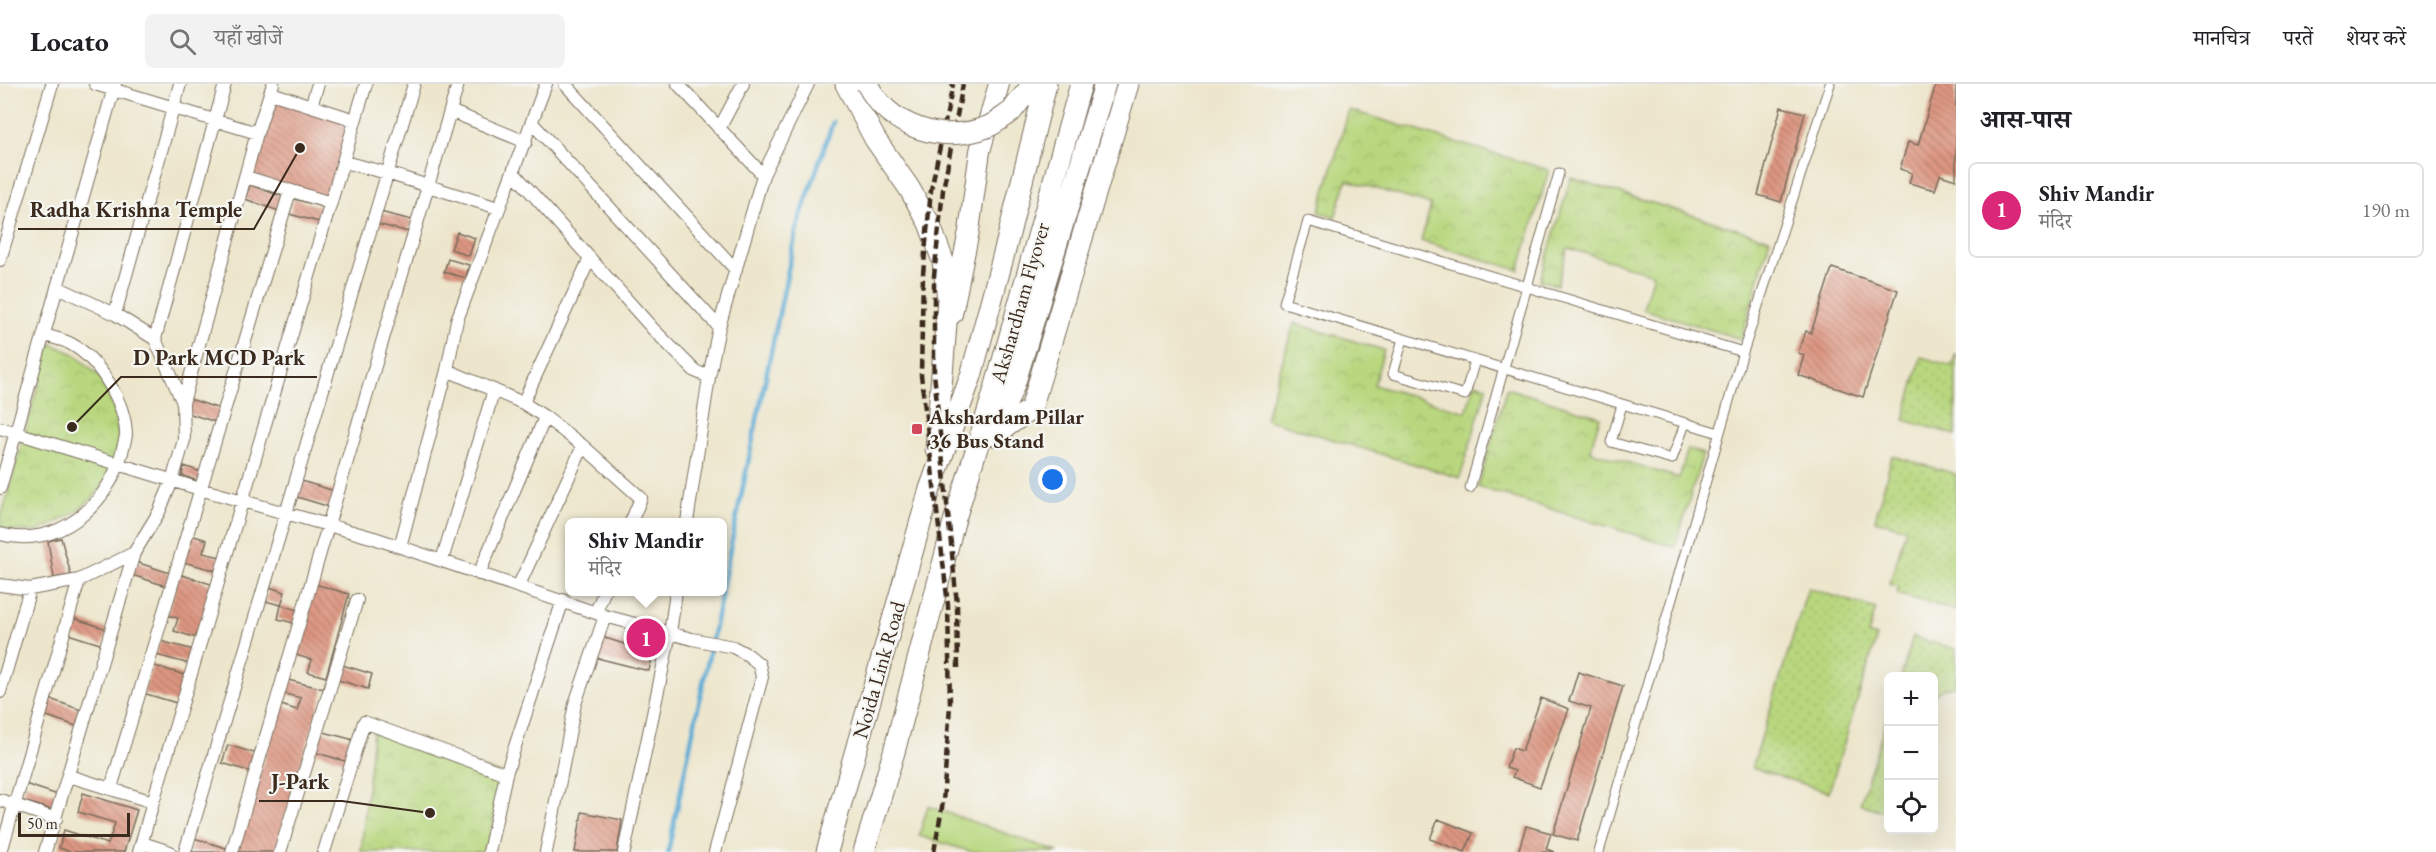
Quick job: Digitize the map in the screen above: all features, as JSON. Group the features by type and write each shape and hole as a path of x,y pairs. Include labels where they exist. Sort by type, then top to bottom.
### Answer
{"highway":[{"path":"846,84 875,139 909,188 932,233 943,261 948,299 937,446 930,489"},
{"path":"867,84 871,93 889,112 912,127 937,134 963,134 989,126 1011,112 1033,84"},
{"name":"Akshardham Flyover","path":"930,489 970,376 1006,246 1046,84"},
{"name":"Akshardham Flyover","path":"954,522 995,389 1081,84"},
{"path":"954,522 1014,385 1105,84"},
{"path":"994,435 1031,409 1128,84"},
{"name":"Noida Link Road","path":"827,852 930,489"},
{"name":"Noida Link Road","path":"864,852 894,752 954,522"}],"main road":[{"path":"944,351 969,231 980,151 999,84"}],"street":[{"path":"0,260 52,84"},
{"path":"95,84 115,87 173,108 257,133"},
{"path":"115,314 180,84"},
{"path":"155,339 225,84"},
{"path":"311,106 318,84"},
{"path":"170,852 140,847 366,84"},
{"path":"185,852 414,84"},
{"path":"232,852 458,84"},
{"path":"400,547 447,370 457,320 498,208 533,124 546,84"},
{"path":"565,84 736,270"},
{"path":"678,84 763,175"},
{"path":"719,129 743,84"},
{"path":"688,518 719,327 763,175 807,84"},
{"path":"1599,852 1743,352 1830,84"},
{"path":"0,488 115,87"},
{"path":"45,852 134,553 159,512 172,481 184,440 183,403 257,133 272,88 311,106 355,120"},
{"path":"450,111 526,142"},
{"path":"533,124 719,327"},
{"path":"344,162 498,208"},
{"path":"513,172 662,338 695,371 709,377"},
{"path":"1470,488 1559,173"},
{"path":"246,177 331,203"},
{"path":"111,788 290,190"},
{"path":"1719,433 1284,303 1308,221 1743,352"},
{"path":"522,403 590,258"},
{"path":"57,287 115,314 155,339 183,403"},
{"path":"0,534 27,538 60,529 86,514 107,489 119,464 126,434 117,396 100,369 71,344 45,335"},
{"path":"1403,339 1393,374 1464,395 1475,360"},
{"path":"447,370 522,403 545,417 583,446 641,498 633,518"},
{"path":"442,560 494,390"},
{"path":"1622,405 1611,442 1672,459 1685,424"},
{"path":"479,574 545,417"},
{"path":"0,428 172,481 287,512 519,585 601,614 692,639 733,647 748,655 759,664 762,677 715,852"},
{"path":"519,585 583,446"},
{"path":"0,585 30,589 79,580 134,553"},
{"path":"1,852 79,580"},
{"path":"0,692 30,589"},
{"path":"546,852 575,704 601,614 603,596"},
{"path":"624,852 670,633 675,596"},
{"path":"280,852 357,600"},
{"path":"489,852 507,774 562,600"},
{"path":"324,852 364,722 507,774"},
{"path":"69,776 153,802"},
{"path":"0,800 56,819"}],"green space":[{"path":"1349,110 1549,170 1519,270 1421,241 1431,205 1347,180 1335,217 1319,212"},
{"path":"1571,178 1770,239 1741,339 1643,309 1653,274 1568,248 1557,285 1540,280"},
{"path":"1294,323 1384,350 1374,385 1466,412 1475,383 1487,387 1460,478 1265,419"},
{"path":"50,343 76,355 101,378 115,411 120,444 108,479 93,498 73,514 36,532 0,529 0,521"},
{"path":"1956,353 1956,435 1904,420 1921,357 1952,366"},
{"path":"1507,388 1600,417 1590,451 1679,478 1688,449 1703,454 1675,547 1478,487"},
{"path":"1892,456 1956,474 1956,611 1897,594 1899,587 1890,584 1906,529 1875,520"},
{"path":"1808,588 1876,609 1868,634 1877,637 1829,792 1752,768"},
{"path":"1913,637 1956,649 1956,685 1938,692 1938,672 1902,672"},
{"path":"1884,728 1884,812 1860,804"},
{"path":"373,732 504,775 486,852 361,852"},
{"path":"928,806 1058,852 972,852 919,836"}],"building":[{"path":"1936,84 1956,84 1956,180 1940,175 1935,190 1909,183 1912,173 1900,169 1908,142 1918,145"},
{"path":"273,98 350,122 326,199 249,174"},
{"path":"1781,107 1805,113 1781,202 1758,195"},
{"path":"250,185 284,197 279,211 245,199"},
{"path":"294,199 327,208 323,223 289,214"},
{"path":"380,212 412,220 409,232 377,224"},
{"path":"457,232 475,238 469,256 451,249"},
{"path":"448,259 469,265 466,278 444,272"},
{"path":"1832,268 1898,290 1863,397 1798,375 1804,355 1798,353 1806,331 1811,333"},
{"path":"187,398 223,410 219,423 184,412"},
{"path":"184,466 204,473 200,482 182,475"},
{"path":"301,481 335,491 330,507 297,497"},
{"path":"191,535 207,540 203,553 221,557 218,571 183,562"},
{"path":"61,538 71,575 54,578 48,541"},
{"path":"136,562 170,573 166,586 132,575"},
{"path":"179,574 214,585 197,638 174,631 178,618 167,615"},
{"path":"315,584 349,594 326,677 308,672 312,660 296,655"},
{"path":"269,587 285,592 281,605 265,601"},
{"path":"281,605 298,610 294,623 278,619"},
{"path":"73,618 107,629 103,645 68,634"},
{"path":"602,637 653,653 649,671 597,658"},
{"path":"160,641 194,650 190,664 156,655"},
{"path":"339,664 372,674 368,689 335,679"},
{"path":"152,665 188,676 180,704 143,693"},
{"path":"1578,672 1623,686 1577,841 1553,834 1591,708 1569,701"},
{"path":"288,680 324,689 275,852 236,852 281,705 297,710 301,698 285,694"},
{"path":"1541,698 1569,709 1540,787 1512,777 1515,771 1506,768 1513,748 1522,751"},
{"path":"50,699 84,711 79,727 44,715"},
{"path":"320,731 354,740 348,762 314,752"},
{"path":"228,745 261,755 255,773 222,763"},
{"path":"25,784 58,795 53,810 20,800"},
{"path":"83,793 137,810 124,852 71,852 59,848 64,830 108,844 115,823 78,812"},
{"path":"582,812 622,820 617,852 575,852"},
{"path":"1438,819 1473,833 1465,852 1430,839"},
{"path":"1526,826 1551,833 1546,849 1555,852 1518,852"},
{"path":"194,838 229,849 228,852 189,852"}],"waterway":[{"path":"727,564 797,227 833,122"},
{"path":"668,852 721,596"}],"railway":[{"path":"934,852 943,802 950,705 948,605 921,375 923,274 931,190 953,84"},
{"path":"958,668 957,604 934,373 934,276 943,190 963,84"}],"place":[{"name":"Radha Krishna Temple","path":"300,148"},
{"name":"D Park MCD Park","path":"72,427"},
{"name":"Akshardam Pillar 36 Bus Stand","path":"917,429"},
{"name":"Shiv Mandir","path":"646,638"},
{"name":"J-Park","path":"430,813"}]}
